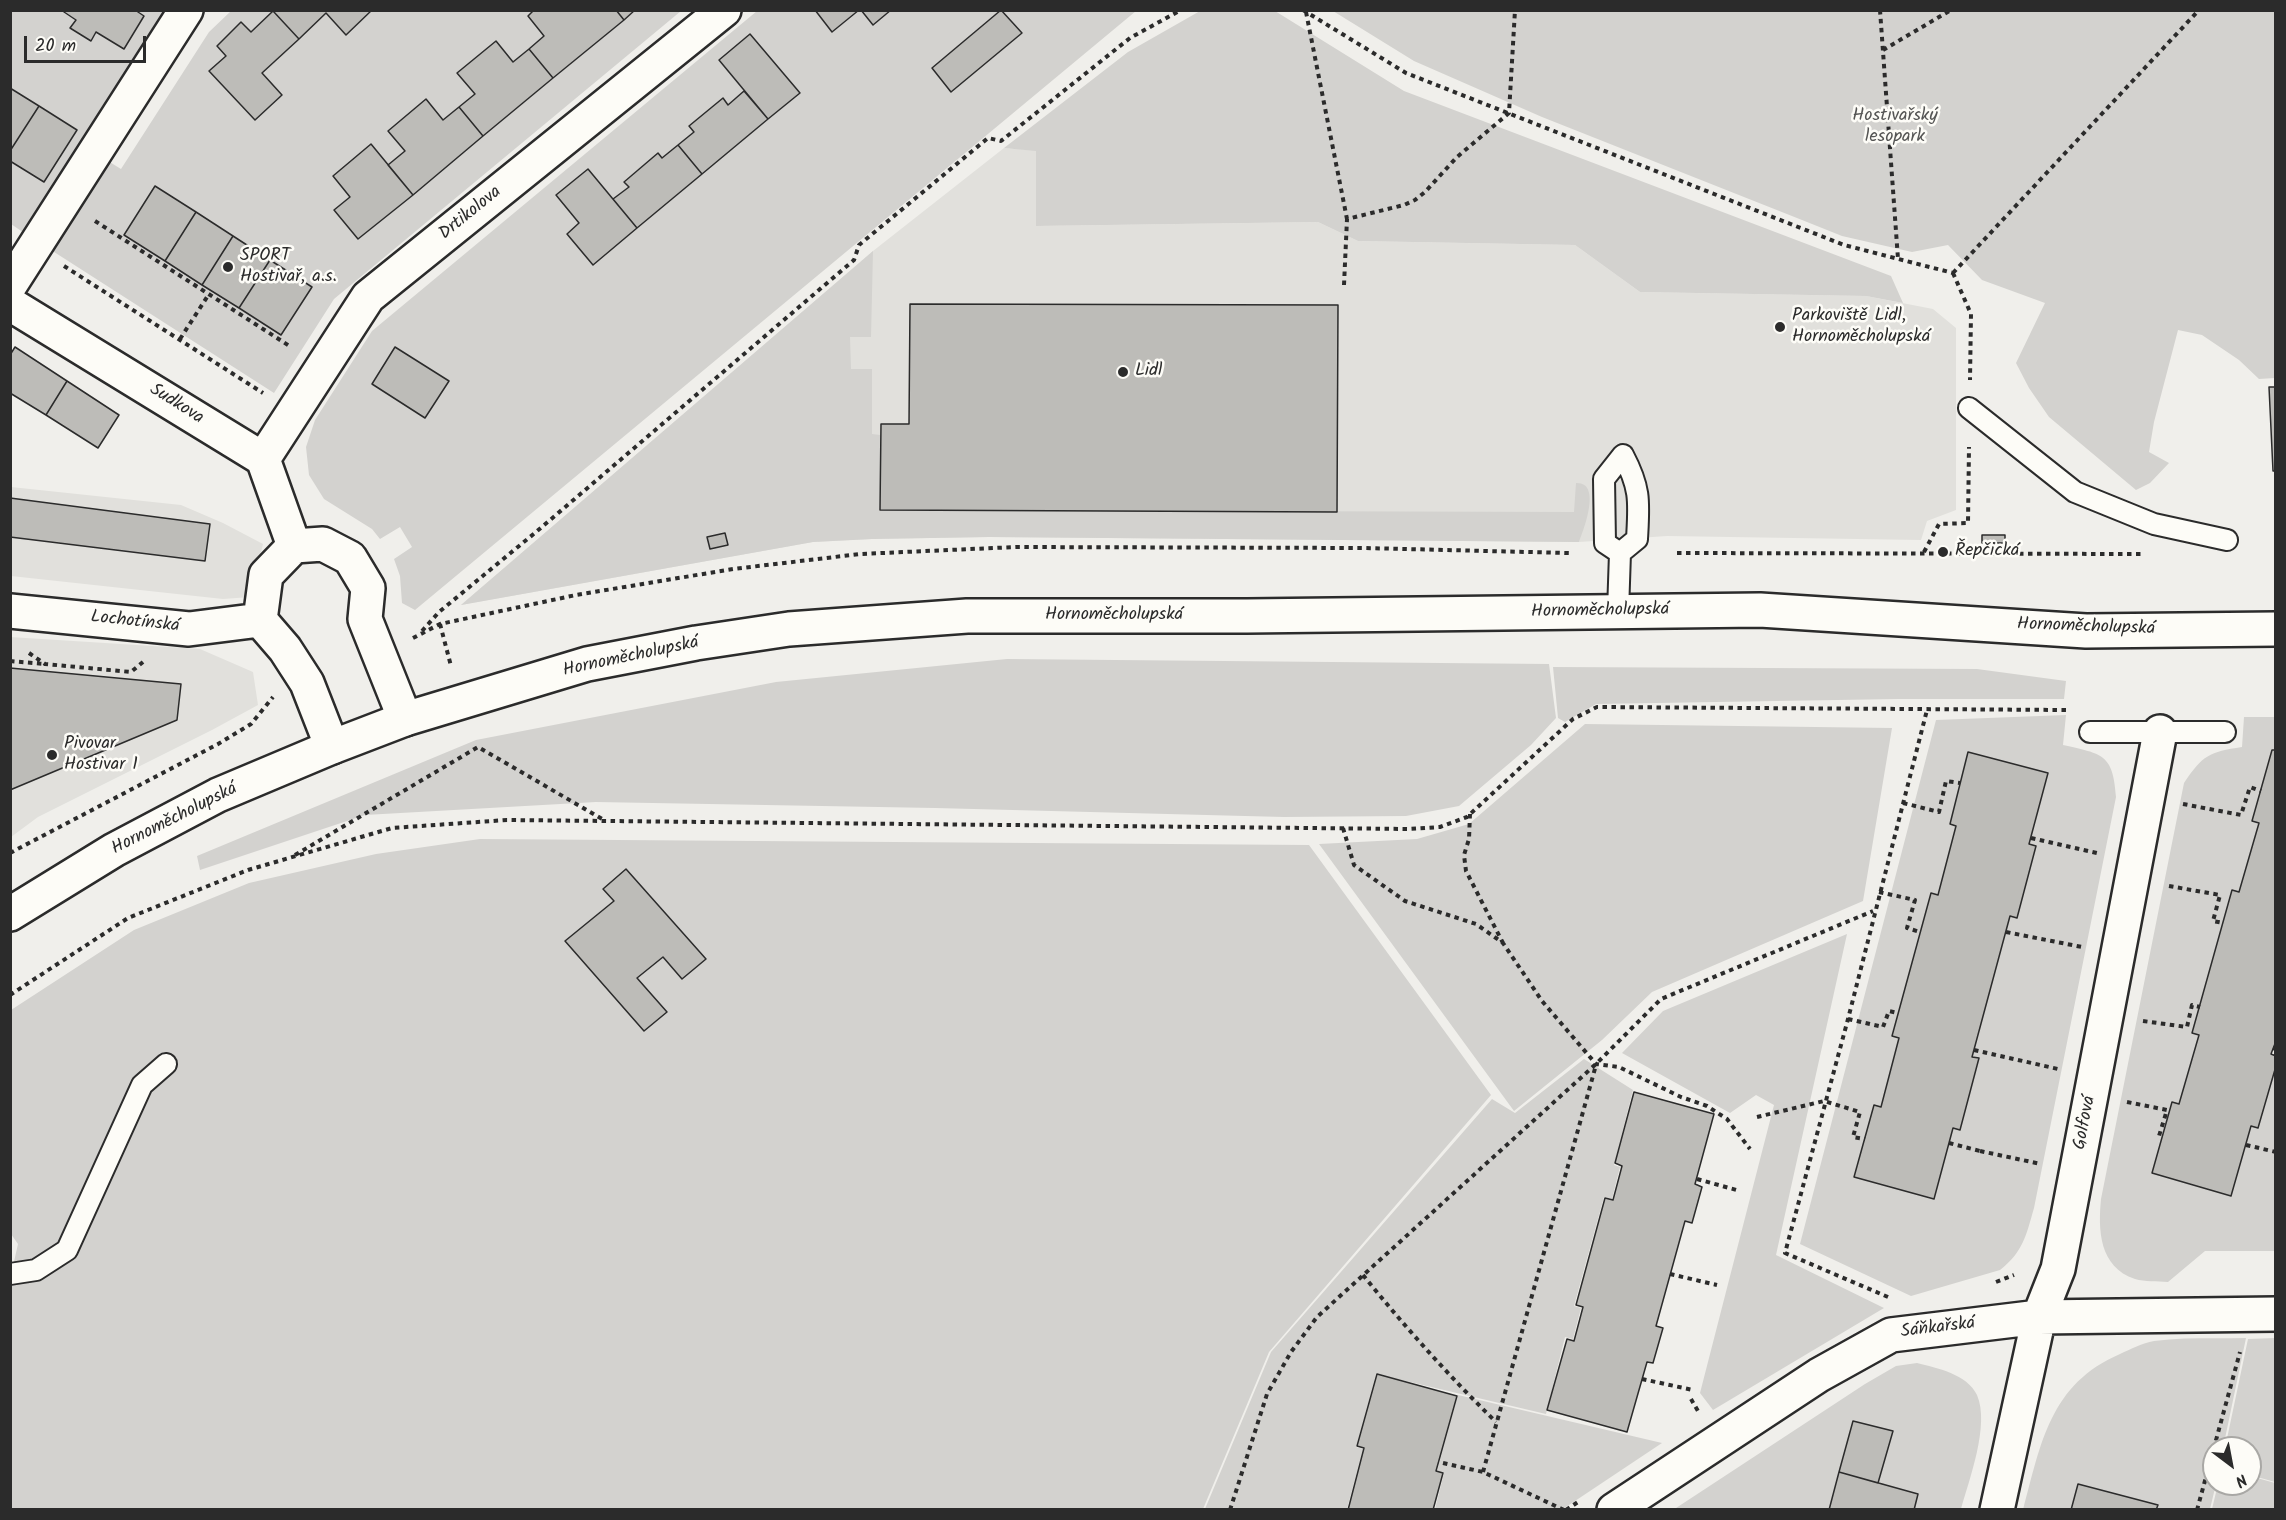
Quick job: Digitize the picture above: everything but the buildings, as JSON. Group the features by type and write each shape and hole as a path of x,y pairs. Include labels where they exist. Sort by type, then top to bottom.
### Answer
{"street":[{"path":"10,285 186,10"},
{"name":"Drtikolova","path":"263,459 368,297 724,10"},
{"name":"Sudkova","path":"10,304 263,459"},
{"path":"263,459 294,546"},
{"path":"332,747 307,683 285,649 260,620 266,575 294,546 323,544 350,558 368,588 364,620 405,719"},
{"name":"Hornoměcholupská","path":"10,914 114,850 218,795 405,719 587,664 696,643 789,629 967,616 1247,616 1760,609 2086,631 2276,629"},
{"name":"Lochotínská","path":"10,611 189,629 260,620"},
{"name":"Golfová","path":"1997,1509 2005,1482 2039,1317 2058,1269 2160,732"},
{"name":"Sáňkařská","path":"1614,1509 1819,1375 1891,1335 2039,1317 2276,1314"}],"lane":[{"path":"1970,408 2075,492 2154,524 2228,540"},
{"path":"1618,612 1620,553"},
{"path":"2090,732 2225,732"},
{"path":"10,1274 36,1270 67,1250 142,1085 166,1064"}],"path":[{"path":"1181,10 1130,38 1001,141 988,138 858,245 854,260 439,612 420,633 440,624 576,595 733,569 860,554 1016,547 1353,548 1569,553"},
{"path":"1347,219 1404,205 1415,200 1456,157 1509,113 1515,10"},
{"path":"1880,10 1898,259"},
{"path":"1883,50 1951,10"},
{"path":"1953,273 2199,10"},
{"path":"1304,11 1406,73 1844,245 1953,273"},
{"path":"1304,11 1347,219 1344,285"},
{"path":"64,202 322,368"},
{"path":"35,248 293,413"},
{"path":"1953,273 1971,314"},
{"path":"180,340 209,294"},
{"path":"1677,553 1924,552 2084,556 2149,554"},
{"path":"440,624 451,666"},
{"path":"10,661 45,664"},
{"path":"10,853 218,744 251,724 273,696 307,683"},
{"path":"272,688 273,696"},
{"path":"10,995 128,918 248,870 392,828 507,820 1409,829 1440,827 1470,814 1573,719 1597,707 2075,710"},
{"path":"1897,1300 1785,1254 1927,710"},
{"path":"289,858 478,747 606,821"},
{"path":"1903,803 1939,812 1946,781 1960,783"},
{"path":"2183,803 2241,815 2250,787 2261,791"},
{"path":"1470,814 1469,839 1464,855 1466,871 1503,943 1542,1001 1596,1064 1619,1067 1681,1098 1707,1106 1727,1119 1750,1149"},
{"path":"1344,828 1354,865 1405,901 1476,924 1503,943"},
{"path":"2031,838 2110,856"},
{"path":"2165,885 2220,895 2213,921 2223,923"},
{"path":"1879,892 1915,900 1907,928 1920,932"},
{"path":"1230,1509 1267,1394 1291,1352 1317,1317 1596,1064 1661,999 1874,911"},
{"path":"2006,932 2092,948"},
{"path":"2137,1021 2187,1027 2192,1005 2200,1007"},
{"path":"1848,1019 1883,1028 1889,1011 1898,1013"},
{"path":"1974,1050 2068,1071"},
{"path":"1483,1472 1596,1064"},
{"path":"1757,1117 1824,1101 1860,1112 1853,1137 1865,1138"},
{"path":"2148,1107 2167,1110 2159,1136 2162,1136"},
{"path":"1949,1143 1981,1152 2049,1165"},
{"path":"2246,1145 2276,1152"},
{"path":"1697,1179 1740,1191"},
{"path":"1670,1274 1717,1285"},
{"path":"1363,1275 1407,1329 1496,1422"},
{"path":"1987,1286 2015,1275"},
{"path":"2197,1509 2241,1351"},
{"path":"1642,1379 1693,1390"},
{"path":"1443,1463 1483,1472 1564,1509"}],"shaded area":[{"path":"1004,148 1036,150 1036,226 1318,222 1358,241 1575,245 1640,292 1866,296 1933,309 1956,328 1956,510 1927,521 1921,540 1667,536 1579,542 989,537 813,542 461,605 873,251"},
{"path":"11,487 181,505 223,523 263,544 250,597 223,599 11,576"},
{"path":"10,637 200,649 253,672 258,705 38,817 11,837"}],"green space":[{"path":"11,11 61,11 76,20 71,27 91,41 96,32 124,49 144,16 135,11 165,11 113,91 123,98 33,239 11,224 10,161 44,182 77,130 11,88"},
{"path":"231,11 274,11 251,32 241,23 226,56 209,71 255,120 282,95 262,73 326,13 346,35 372,11 534,11 528,16 544,36 513,62 496,42 458,73 475,94 443,120 426,99 388,131 405,151 388,165 371,144 350,197 334,211 358,239 635,11 681,11 334,299 274,393 51,250 108,161 121,169 209,32","holes":["155,186 312,287 281,335 124,235"]},
{"path":"757,11 815,11 833,32 859,11 873,25 891,11 1001,11 932,68 951,92 1021,34 1003,11 1136,11 415,610 402,603 400,576 394,559 412,547 400,527 380,539 372,529 324,499 309,475 306,447 315,420 372,331","holes":["750,34 799,93 593,265 567,234 579,223 556,195 613,199 629,187 624,181 657,154 662,158 694,132 690,126 723,99 728,105 744,91 719,60","395,347 449,381 425,418 372,384"]},
{"path":"1200,11 1275,11 1404,91 1891,276 1903,303 1866,296 1640,292 1575,245 1358,241 1318,222 1036,226 1036,151 1004,148 1128,52"},
{"name":"Hostivařský lesopark","path":"1333,11 2275,11 2275,378 2259,379 2239,360 2202,335 2178,330 2154,422 2149,452 2169,463 2150,483 2136,490 2049,417 2029,388 2016,363 2045,303 1982,280 1948,245 1912,252 1842,236 1542,117 1414,61"},
{"path":"873,251 871,337 850,337 851,369 872,369 872,434 880,435 880,510 1574,512 1576,483 1584,485 1590,498 1579,542 989,537 813,542 461,605","holes":["725,533 727,546 710,549 708,537"]},
{"path":"1007,659 1549,664 1556,718 1531,745 1459,806 1406,816 1284,817 596,802 365,815 200,870 197,856 476,740 776,682"},
{"path":"1553,667 1977,669 2066,681 2064,699 1596,704 1565,722 1558,718"},
{"path":"2066,715 2063,745 2088,751 2103,758 2112,772 2116,797 2034,1208 2026,1235 2014,1257 2000,1270 1911,1296 1800,1244 1936,720","holes":["1968,752 2048,774 2029,844 2036,846 2017,917 2010,916 1972,1057 1979,1059 1960,1130 1953,1128 1934,1199 1855,1177 1874,1106 1881,1107 1899,1038 1893,1036 1931,893 1938,895 1956,826 1950,823"]},
{"path":"2244,717 2275,717 2275,750 2272,750 2252,821 2259,823 2239,892 2232,890 2192,1033 2199,1035 2179,1104 2172,1102 2152,1173 2231,1196 2251,1126 2258,1128 2275,1066 2275,1251 2205,1251 2168,1282 2139,1280 2123,1273 2108,1257 2101,1235 2101,1199 2184,783 2196,766 2208,756 2242,747"},
{"path":"1585,724 1892,728 1863,901 1652,992 1602,1040 1514,1111 1319,844 1417,839 1469,824"},
{"path":"480,839 1309,845 1491,1095 1269,1352 1203,1509 11,1509 10,1279 18,1244 11,1234 11,1010 134,930 249,883 376,854"},
{"path":"1847,934 1776,1255 1884,1308 1713,1410 1700,1393 1774,1105 1756,1095 1730,1113 1622,1053 1663,1011"},
{"path":"1584,1059 1633,1090 1614,1165 1620,1167 1612,1199 1604,1197 1574,1306 1581,1308 1573,1339 1565,1337 1546,1414 1376,1374 1356,1447 1363,1449 1347,1509 1205,1509 1271,1352 1492,1099 1515,1113"},
{"path":"2246,1338 2226,1436 2202,1436 2202,1496 2213,1496 2210,1509 2156,1509 2157,1505 2078,1484 2071,1509 2023,1510 2043,1439 2052,1418 2063,1399 2078,1382 2096,1367 2132,1348 2154,1341"},
{"path":"2276,1338 2275,1482 2262,1478 2262,1436 2228,1436 2248,1339"},
{"path":"1917,1363 1959,1377 1977,1395 1981,1421 1980,1437 1961,1509 1914,1509 1918,1494 1878,1483 1892,1432 1854,1421 1829,1509 1673,1510 1865,1384 1896,1366"},
{"path":"1458,1395 1662,1443 1563,1509 1435,1509 1444,1473 1437,1471"},
{"path":"2262,1479 2275,1483 2275,1509 2212,1509 2215,1496 2262,1496"}],"place":[{"name":"SPORT Hostivař, a.s.","path":"228,267"},
{"name":"Parkoviště Lidl, Hornoměcholupská","path":"1780,327"},
{"name":"Lidl","path":"1123,372"},
{"name":"Řepčická","path":"1943,552"},
{"name":"Pivovar Hostivar 1","path":"52,755"}]}
